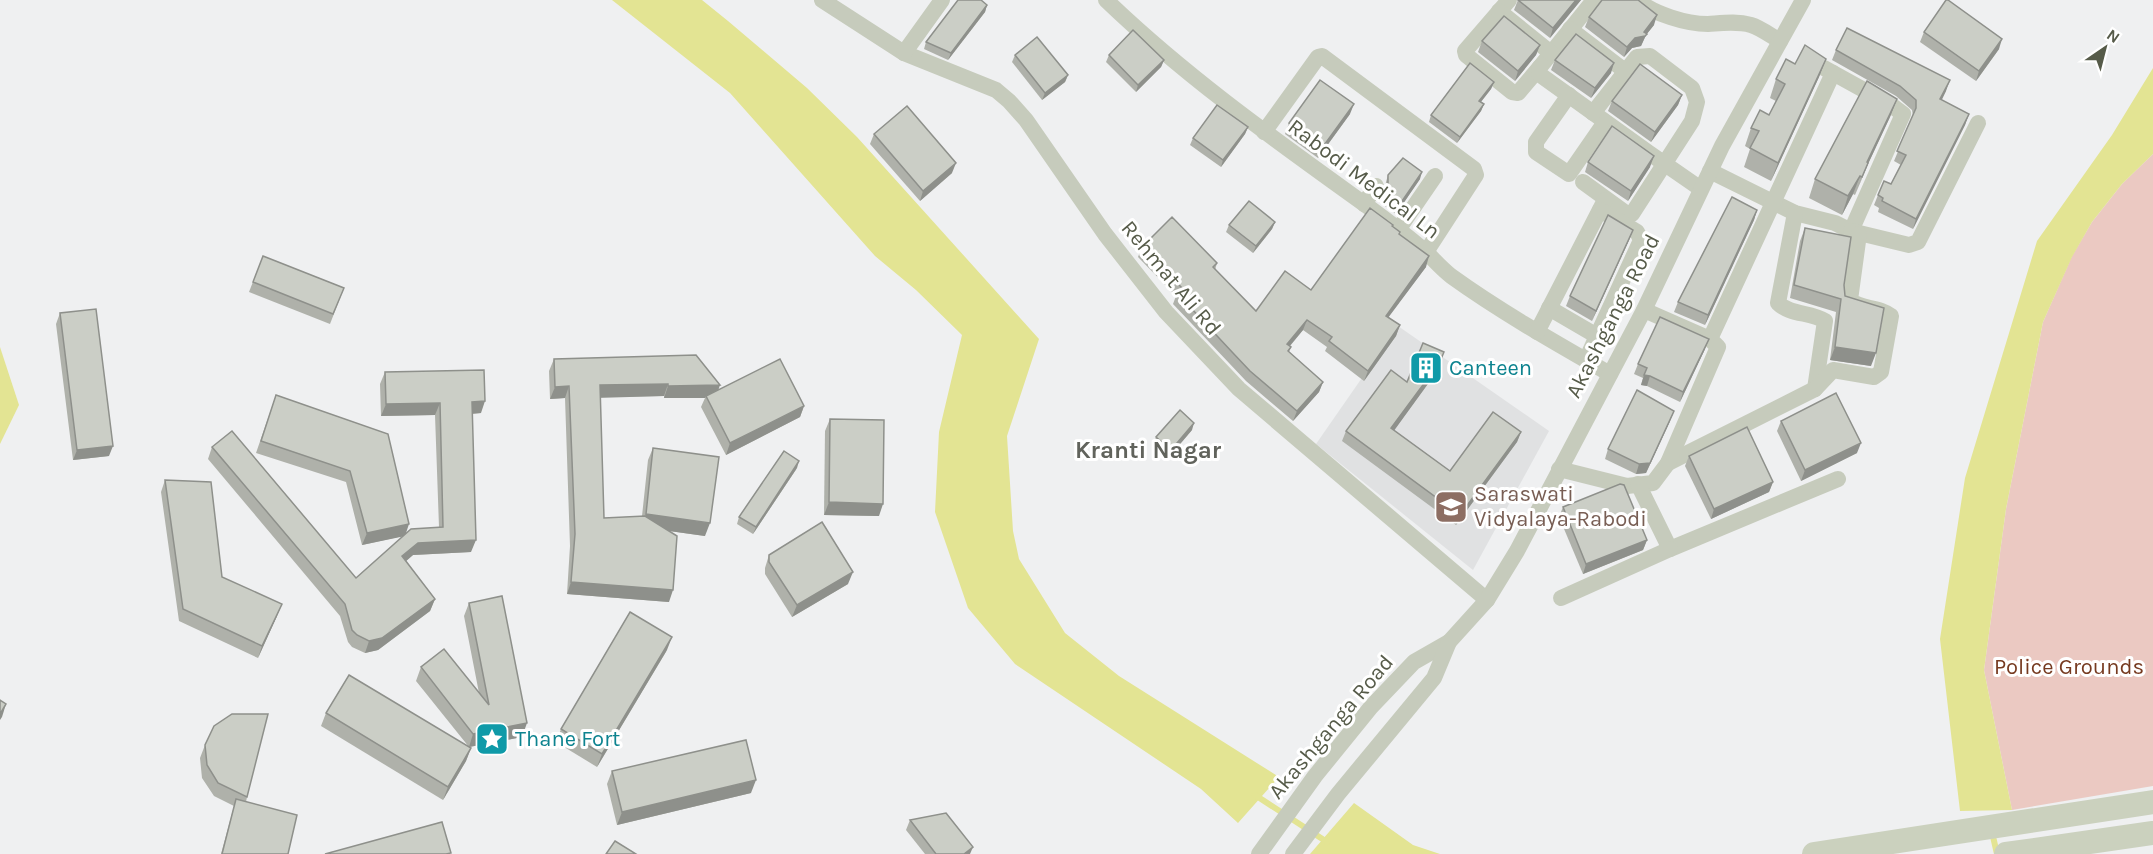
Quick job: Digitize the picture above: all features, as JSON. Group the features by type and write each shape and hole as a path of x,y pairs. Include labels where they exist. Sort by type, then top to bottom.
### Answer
{"main road":[{"path":"1814,854 1870,849 2049,817 2153,802"},
{"path":"2006,854 2153,833"}],"street":[{"name":"Rehmat Ali Rd","path":"822,0 904,53 996,90 1009,101 1026,120 1104,234 1166,312 1239,389 1487,600"},
{"path":"904,53 942,0"},
{"name":"Rabodi Medical Ln","path":"1106,0 1142,35 1264,132 1398,230 1449,274 1537,332 1610,374"},
{"path":"1637,0 1647,8 1681,21 1707,24 1731,22 1752,25 1780,40"},
{"name":"Akashganga Road","path":"1262,849 1315,776 1371,707 1414,662 1449,642 1487,600 1517,551 1644,310 1710,171 1803,0"},
{"path":"1551,53 1504,5 1465,51 1466,55 1512,93 1518,93 1540,67 1570,29 1586,3"},
{"path":"1570,29 1625,71"},
{"path":"1264,132 1318,57 1322,56 1341,70 1474,169 1476,175 1426,252"},
{"path":"1569,96 1536,142 1536,152 1569,174 1625,71 1637,57 1650,56 1692,88 1697,102 1692,121 1632,214 1603,204"},
{"path":"1668,463 1815,389 1833,370 1874,377 1881,372 1891,316 1885,311 1854,304 1850,300 1855,232 1903,114 1810,60"},
{"path":"1540,67 1539,74 1701,189"},
{"path":"1710,339 1833,73"},
{"path":"1710,171 1795,213 1835,223 1855,232 1910,245 1918,242 1978,123"},
{"path":"1398,230 1435,176"},
{"path":"1583,182 1603,204 1637,232 1641,240 1586,360"},
{"path":"1364,204 1376,186"},
{"path":"1537,332 1603,204"},
{"path":"1795,213 1778,303 1783,308 1818,316 1825,321 1815,389"},
{"path":"1549,308 1597,336"},
{"path":"1559,469 1627,486 1653,483 1668,463 1718,347 1710,339 1644,310"},
{"path":"1669,409 1687,418"},
{"path":"1561,598 1670,549 1838,479"},
{"path":"1638,484 1670,549"},
{"name":"Akashganga Road","path":"1293,854 1338,794 1434,678 1449,642"}],"shaded area":[{"path":"612,0 702,0 807,88 857,137 1039,339 1007,436 1013,531 1019,559 1065,633 1119,676 1279,777 1238,823 1201,789 1015,664 968,608 935,512 939,432 962,335 916,290 875,256 730,93"},
{"path":"2153,68 2153,154 2122,184 2092,222 2072,257 2043,322 2006,509 1984,670 2012,810 1960,811 1940,639 1965,478 2037,241 2112,135"},
{"name":"Saraswati Vidyalaya-Rabodi","path":"1398,326 1549,431 1473,570 1316,444"},
{"path":"0,347 19,405 0,444"},
{"path":"1354,803 1413,845 1440,854 1310,854"}],"green space":[{"name":"Police Grounds","path":"2153,154 2153,786 2012,810 1984,670 2006,509 2043,322 2072,256 2092,222 2122,184"}],"building":[{"path":"958,0 981,0 987,5 951,53 926,42"},
{"path":"1518,0 1576,0 1553,28"},
{"path":"1602,0 1638,0 1657,15 1644,32 1647,34 1635,38 1627,47 1589,17"},
{"path":"1946,0 2002,39 1979,71 1924,32"},
{"path":"1504,16 1540,45 1518,71 1482,41"},
{"path":"1847,28 1950,80 1940,99 1969,114 1916,219 1882,201 1883,198 1878,195 1884,181 1891,184 1906,155 1897,151 1916,108 1916,100 1900,86 1836,50"},
{"path":"1133,30 1164,60 1138,85 1109,55"},
{"path":"1576,34 1614,63 1595,88 1555,60"},
{"path":"1037,37 1068,75 1045,93 1015,55"},
{"path":"1805,45 1826,59 1778,163 1750,148 1759,131 1751,128 1760,110 1769,115 1785,84 1776,79 1786,59 1795,64"},
{"path":"1470,63 1494,82 1479,101 1484,104 1460,137 1431,115"},
{"path":"1640,64 1682,95 1655,132 1612,101"},
{"path":"1320,80 1354,104 1322,148 1289,123"},
{"path":"1867,81 1897,99 1862,177 1860,176 1848,196 1815,179"},
{"path":"1217,105 1248,127 1223,160 1193,138"},
{"path":"907,106 956,163 923,191 874,134"},
{"path":"1612,126 1654,156 1631,191 1588,162"},
{"path":"1403,158 1422,172 1398,207 1381,194 1388,184 1388,175"},
{"path":"1732,197 1757,210 1708,315 1678,302"},
{"path":"1249,201 1275,222 1256,246 1229,225"},
{"path":"1370,208 1393,225 1400,232 1399,234 1429,256 1386,316 1400,325 1368,371 1329,341 1332,337 1307,320 1287,344 1291,347 1288,351 1323,382 1297,411 1250,371 1177,293 1182,288 1142,247 1172,217 1217,263 1213,267 1256,311 1285,271 1311,290"},
{"path":"1608,215 1633,230 1596,311 1570,296"},
{"path":"1805,228 1851,237 1844,285 1845,296 1884,308 1876,353 1835,347 1841,299 1794,285"},
{"path":"263,256 344,288 333,314 253,282"},
{"path":"96,309 113,446 77,450 60,313"},
{"path":"1660,317 1709,339 1683,392 1644,375 1647,368 1638,364"},
{"name":"Saraswati Vidyalaya-Rabodi","path":"1423,343 1444,352 1436,371 1434,370 1391,428 1450,471 1493,412 1521,432 1460,515 1346,431 1391,370 1407,382"},
{"path":"696,355 720,385 600,385 604,518 645,516 677,536 673,590 571,582 575,534 569,386 555,387 554,359"},
{"path":"780,359 804,406 730,443 706,396"},
{"path":"484,370 485,401 472,402 476,540 418,543 402,556 435,599 382,638 369,641 352,630 345,604 212,447 232,431 356,578 411,529 443,527 440,403 386,404 385,372"},
{"path":"1637,390 1674,411 1650,463 1639,464 1608,449"},
{"path":"1836,393 1861,443 1805,470 1781,421"},
{"path":"276,395 388,434 409,524 367,533 350,471 261,441"},
{"path":"1180,410 1194,423 1171,450 1156,437"},
{"path":"830,419 884,420 883,504 829,502"},
{"path":"1747,427 1773,482 1714,509 1689,456"},
{"path":"653,448 719,457 710,523 646,514"},
{"path":"784,451 799,461 756,527 739,517"},
{"path":"165,480 211,482 222,577 282,604 262,646 183,609"},
{"path":"1620,484 1624,485 1647,540 1586,564 1563,507"},
{"path":"822,522 853,572 797,605 769,562 769,555"},
{"path":"502,596 527,723 473,734 421,667 444,649 489,705 469,603"},
{"path":"630,612 672,637 602,754 561,729"},
{"path":"349,675 471,748 448,787 326,713"},
{"path":"0,700 6,704 0,714"},
{"path":"232,714 268,714 247,797 218,783 207,765 205,745 214,726"},
{"path":"746,740 756,780 622,812 612,771"},
{"path":"236,799 297,815 288,854 222,854"},
{"path":"946,813 973,847 964,854 936,854 910,820"},
{"path":"442,822 451,853 325,854"},
{"path":"615,841 636,854 606,854"}],"waterway":[{"path":"1255,795 1327,842"},
{"path":"1992,832 1997,854"}],"place":[{"name":"Canteen","path":"1426,368"},
{"name":"Saraswati Vidyalaya-Rabodi","path":"1451,507"},
{"name":"Thane Fort","path":"492,739"}],"district":[{"name":"Kranti Nagar","path":"1148,450"}]}
